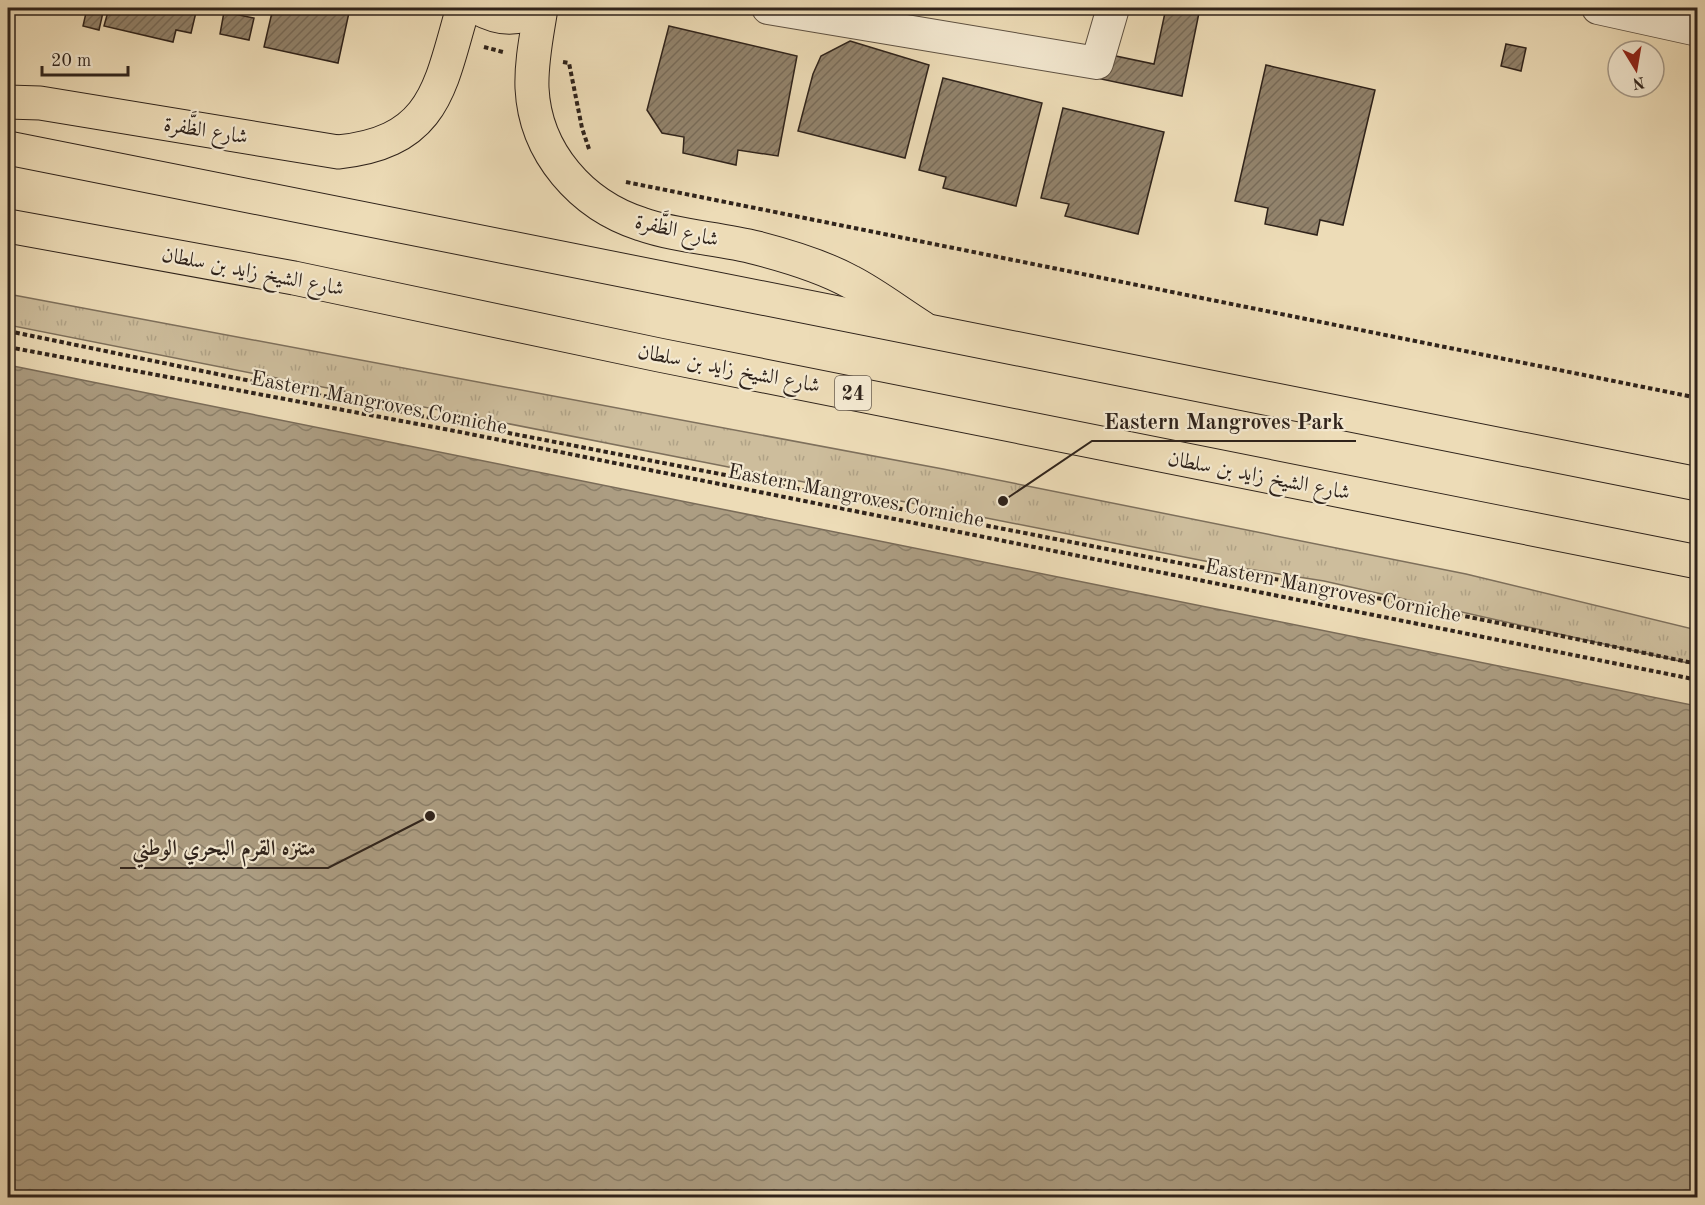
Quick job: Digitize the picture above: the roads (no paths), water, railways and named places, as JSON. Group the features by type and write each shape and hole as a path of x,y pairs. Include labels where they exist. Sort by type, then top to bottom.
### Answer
{"main road":[{"name":"شارع الظَّفرة","path":"8,102 40,103 338,152 359,150 397,135 425,111 443,81 463,8"},
{"path":"477,8 494,16 511,18 528,14 536,8"},
{"name":"شارع الظَّفرة","path":"542,8 533,58 532,89 537,120 548,149 566,175 588,197 614,214 643,225 757,248 828,271 851,282 923,328"},
{"path":"8,148 923,328 1698,484"},
{"name":"شارع الشيخ زايد بن سلطان","path":"8,226 294,278 671,357 1698,562"}],"street":[{"path":"768,8 1097,63 1113,8"},
{"path":"1598,8 1698,30"}],"water":[{"path":"8,365 1697,706 1697,1197 8,1197"}],"place":[{"name":"Eastern Mangroves Park","path":"1003,501"},
{"name":"متنزه القرم البحري الوطني","path":"430,816"}]}
